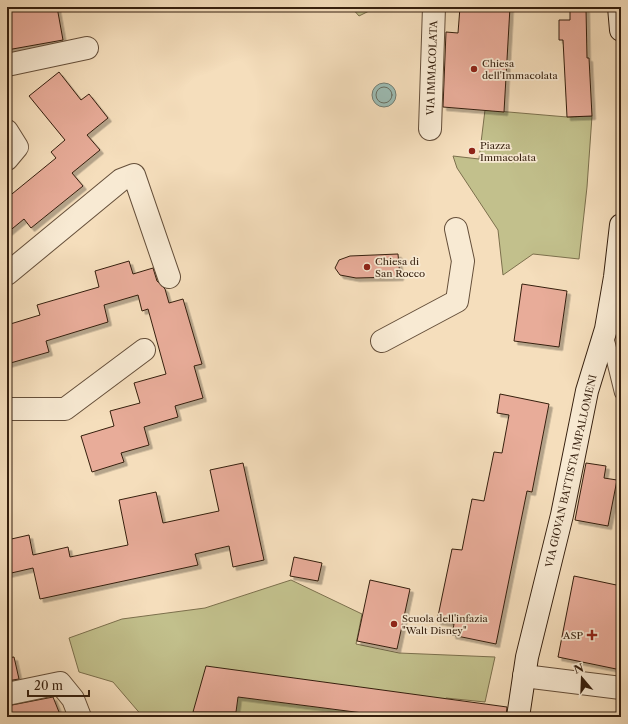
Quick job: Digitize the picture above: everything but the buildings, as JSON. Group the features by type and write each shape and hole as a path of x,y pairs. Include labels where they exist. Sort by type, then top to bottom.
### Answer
{"street":[{"name":"VIA IMMACOLATA","path":"430,129 434,7"},
{"path":"619,7 621,30"},
{"path":"7,65 87,48"},
{"path":"7,131 17,147 7,159"},
{"path":"7,274 121,180 134,175 168,277"},
{"name":"VIA GIOVAN BATTISTA IMPALLOMENI","path":"518,717 524,676 562,515 587,391 613,327 615,277 621,224"},
{"path":"382,341 457,301 463,261 456,229"},
{"path":"7,408 65,409 144,350"},
{"path":"524,676 621,688"},
{"path":"7,694 60,683 73,699 80,717"}],"lane":[{"path":"613,327 621,393"}],"shaded area":[{"path":"351,7 377,7 359,16"},
{"path":"485,110 567,117 592,116 587,187 579,259 533,254 503,275 498,230 457,168 453,156 479,159"},
{"path":"291,580 362,614 356,644 399,653 495,657 485,702 446,698 432,717 143,717 113,682 79,672 69,638 122,619 205,608"}],"water":[{"path":"384,83 393,86 396,95 393,104 384,107 375,104 372,95 375,86"}],"place":[{"name":"Chiesa dell'Immacolata","path":"474,69"},
{"name":"Piazza Immacolata","path":"472,151"},
{"name":"Chiesa di San Rocco","path":"367,267"},
{"name":"Scuola dell'infazia \"Walt Disney\"","path":"394,624"},
{"name":"ASP","path":"592,635"}]}
